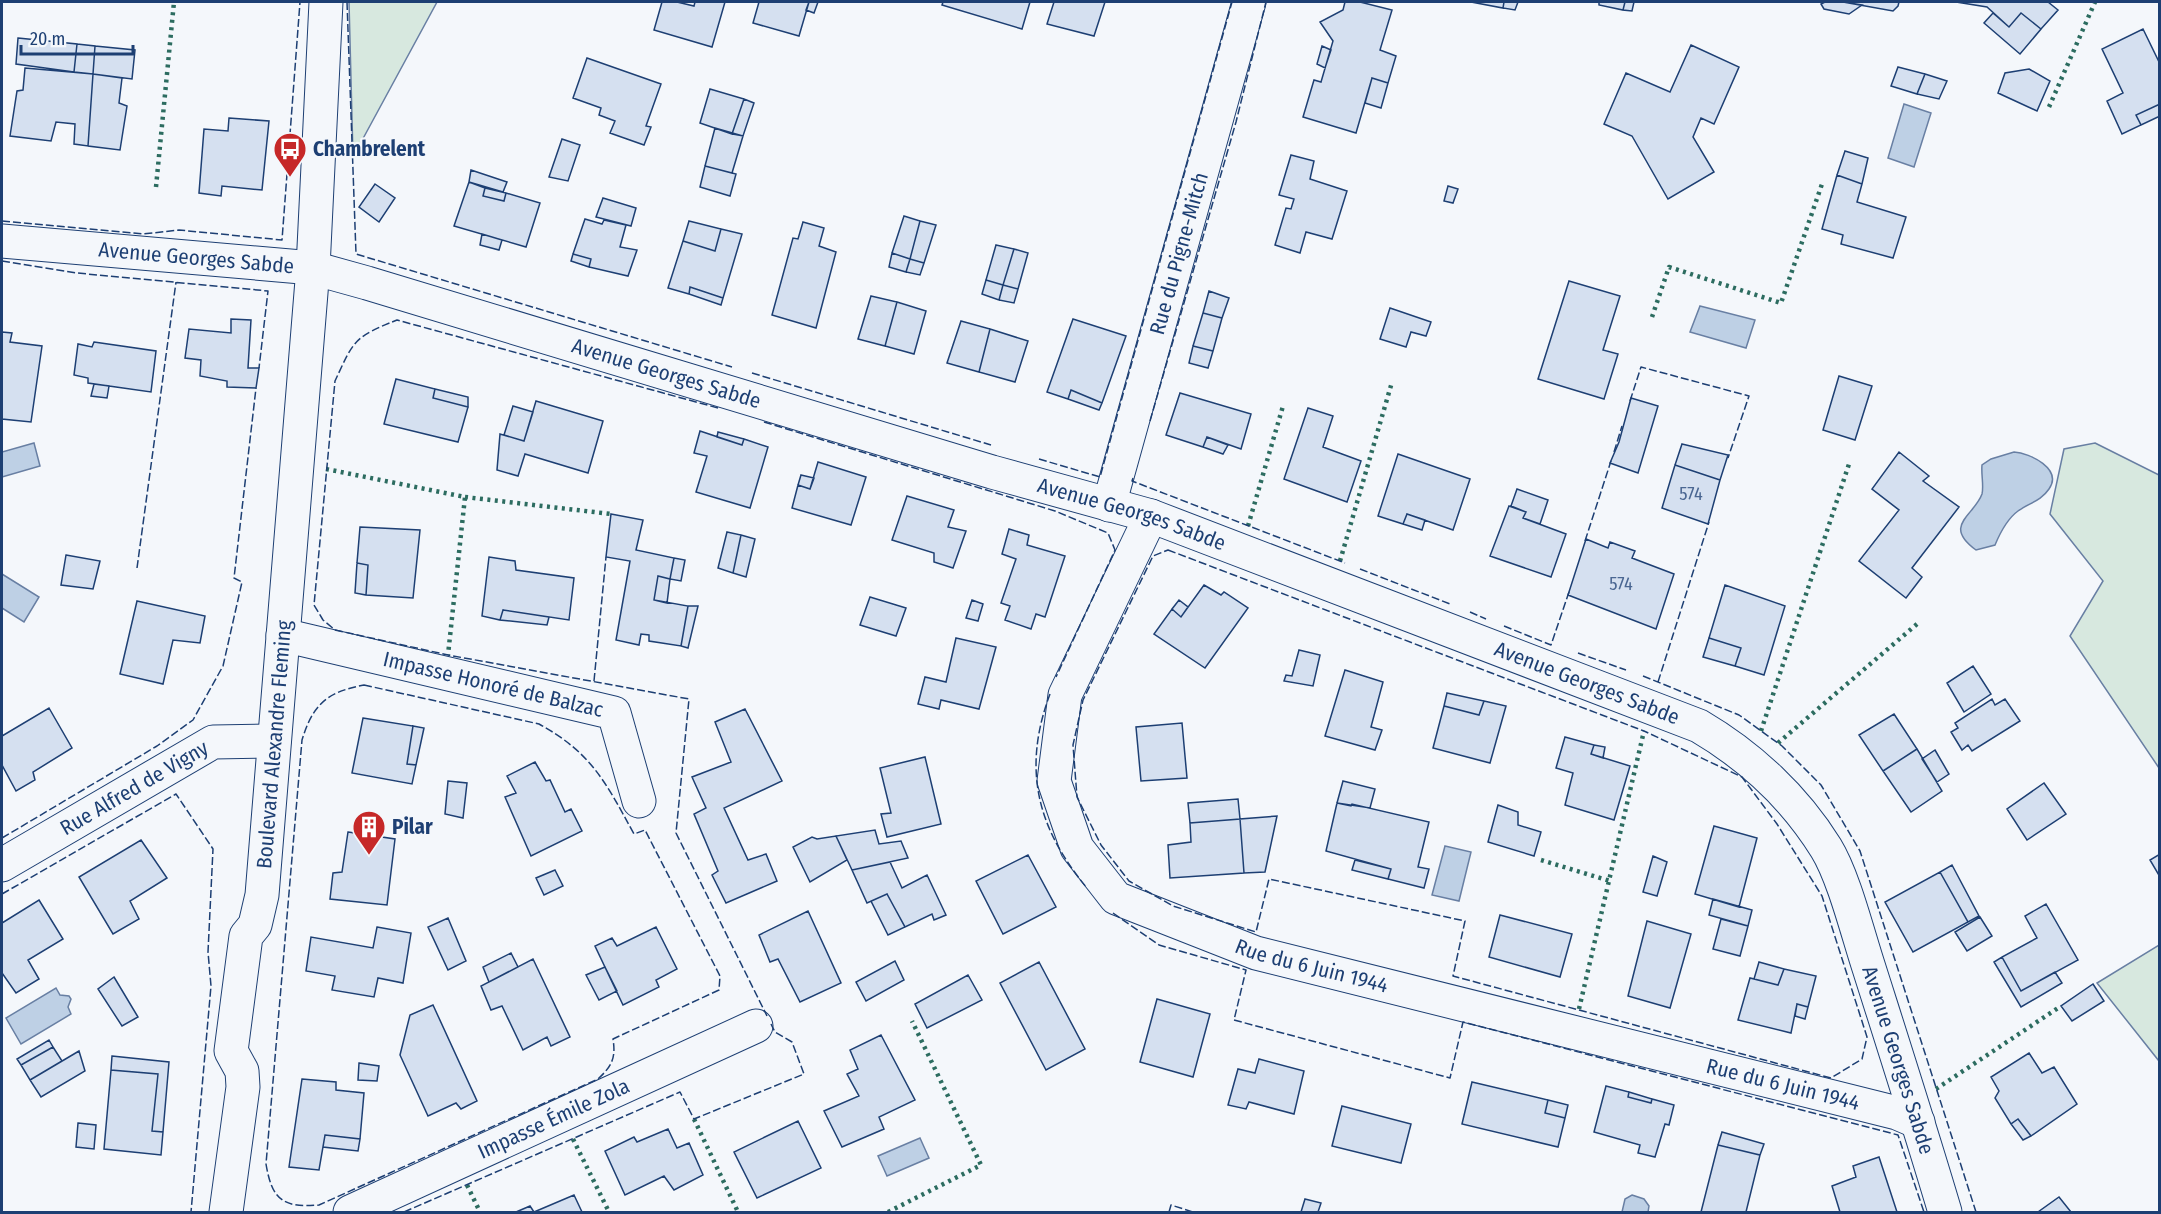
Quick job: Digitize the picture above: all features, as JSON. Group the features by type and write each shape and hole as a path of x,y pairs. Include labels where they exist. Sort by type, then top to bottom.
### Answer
{"street":[{"name":"Boulevard Alexandre Fleming","path":"226,1212 243,1087 242,1071 231,1051 246,936 255,925 261,909 313,268 326,2"},
{"name":"Rue du Pigne-Mitch","path":"1109,505 1249,2"},
{"name":"Avenue Georges Sabde","path":"2,241 313,268 913,449 1151,516 1699,726 1725,741 1749,760 1795,805 1827,850 1850,909 1945,1212"},
{"name":"Rue du 6 Juin 1944","path":"1151,516 1065,695 1054,781 1077,848 1116,898 1256,953 1897,1113 1918,1122"},
{"name":"Impasse Honoré de Balzac","path":"283,635 614,713 639,801"},
{"name":"Rue Alfred de Vigny","path":"2,865 213,742 274,741"},
{"name":"Impasse Émile Zola","path":"350,1212 756,1026"}],"shaded area":[{"path":"349,2 437,2 353,157"},
{"path":"2095,443 2159,475 2159,768 2070,636 2103,581 2050,514 2064,449"},
{"path":"2159,945 2159,1061 2097,983"}],"water":[{"path":"1904,104 1931,113 1914,167 1888,158"},
{"path":"1700,306 1755,320 1746,348 1690,332"},
{"path":"34,443 40,466 2,477 2,452"},
{"path":"2014,452 2028,455 2043,463 2052,475 2052,482 2042,496 2010,518 1995,545 1976,550 1961,534 1961,527 1982,494 1982,465 1991,459"},
{"path":"2,574 39,597 24,622 2,608"},
{"path":"1445,846 1471,852 1459,901 1432,895"},
{"path":"56,988 60,995 69,996 71,999 68,1007 71,1014 21,1044 6,1018"},
{"path":"920,1138 929,1158 887,1176 878,1156"},
{"path":"1632,1195 1644,1199 1649,1206 1648,1212 1622,1212 1625,1199"}],"building":[{"path":"662,2 677,2 694,6 695,2 725,2 712,47 654,30"},
{"path":"759,2 809,2 799,36 753,23"},
{"path":"809,2 818,2 814,13 806,10"},
{"path":"943,2 1030,2 1022,29 942,5"},
{"path":"1054,2 1105,2 1094,36 1047,24"},
{"path":"1345,2 1360,2 1392,10 1380,50 1396,56 1388,83 1372,78 1356,133 1303,117 1314,80 1321,82 1333,41 1320,22 1343,10"},
{"path":"1471,2 1504,2 1503,8"},
{"path":"1504,2 1518,2 1515,10 1503,8"},
{"path":"1599,2 1625,2 1623,10 1599,5"},
{"path":"1625,2 1634,2 1632,11 1623,10"},
{"path":"1825,2 1862,5 1849,14 1824,9 1821,4"},
{"path":"1843,2 1899,2 1893,11"},
{"path":"1956,2 2048,2 2058,10 2041,29 2021,13 2009,27 1987,7"},
{"path":"1993,13 2009,27 2021,13 2041,29 2020,54 1984,23"},
{"path":"2143,29 2160,64 2160,104 2136,115 2141,125 2122,134 2107,101 2123,93 2102,49"},
{"path":"18,38 77,44 74,72 16,64"},
{"path":"77,44 95,46 93,74 74,72"},
{"path":"1691,45 1739,67 1714,124 1701,118 1693,137 1714,172 1668,199 1632,136 1604,124 1626,73 1670,92"},
{"path":"95,46 135,50 132,79 93,74"},
{"path":"1322,46 1331,50 1325,68 1317,64"},
{"path":"587,58 661,84 646,126 651,127 644,145 610,133 615,121 599,115 601,108 573,98"},
{"path":"1898,67 1925,74 1917,94 1891,86"},
{"path":"25,68 93,74 88,146 74,144 75,124 56,122 51,141 10,136 17,91 23,90"},
{"path":"2029,69 2050,81 2037,111 1998,93 2005,73"},
{"path":"93,74 122,78 119,103 127,106 120,150 88,146"},
{"path":"1925,74 1947,81 1939,99 1917,94"},
{"path":"1372,78 1388,83 1381,108 1365,103"},
{"path":"710,89 744,99 732,134 700,123"},
{"path":"744,99 754,103 743,136 732,134"},
{"path":"2160,104 2160,116 2141,125 2136,115"},
{"path":"229,118 269,121 262,190 222,186 221,196 199,193 204,129 228,131"},
{"path":"715,128 743,136 732,173 705,166"},
{"path":"562,139 580,145 568,181 549,177"},
{"path":"1845,151 1868,158 1862,184 1837,175"},
{"path":"1291,155 1314,161 1310,179 1347,191 1332,239 1306,232 1300,253 1275,245 1286,208 1291,209 1294,199 1279,195"},
{"path":"705,166 736,174 730,196 700,187"},
{"path":"471,170 507,182 503,192 469,182"},
{"path":"1837,175 1862,184 1857,202 1906,217 1893,258 1841,244 1843,235 1822,229"},
{"path":"469,182 485,188 483,196 504,201 506,193 540,203 526,247 454,226"},
{"path":"375,184 395,198 379,222 359,207"},
{"path":"1448,186 1458,189 1453,203 1444,201"},
{"path":"485,188 506,193 504,201 483,196"},
{"path":"603,198 636,208 631,226 596,217"},
{"path":"904,216 920,221 910,259 892,253"},
{"path":"585,219 602,224 604,220 626,225 620,247 637,250 628,276 589,267 591,259 573,254"},
{"path":"689,221 721,229 715,251 683,241"},
{"path":"920,221 936,225 924,263 910,259"},
{"path":"803,222 824,228 819,246 836,252 816,328 772,315 793,238 798,239"},
{"path":"721,229 742,234 723,298 690,287 689,294 668,288 683,241 715,251"},
{"path":"482,234 502,240 499,250 480,245"},
{"path":"996,245 1014,249 1003,285 986,280"},
{"path":"1014,249 1028,253 1018,289 1003,285"},
{"path":"892,253 910,259 906,272 889,267"},
{"path":"573,254 591,259 589,267 571,261"},
{"path":"910,259 924,263 920,275 906,272"},
{"path":"986,280 1003,285 999,300 982,294"},
{"path":"1569,281 1620,296 1603,350 1618,354 1604,399 1538,379"},
{"path":"1003,285 1018,289 1014,303 999,300"},
{"path":"690,287 723,298 721,305 689,294"},
{"path":"1209,291 1229,298 1222,318 1203,313"},
{"path":"871,296 897,302 885,346 858,339"},
{"path":"897,302 926,311 914,354 885,346"},
{"path":"1390,308 1431,322 1426,336 1411,332 1406,347 1380,339"},
{"path":"1203,313 1222,318 1213,351 1193,346"},
{"path":"231,319 251,320 248,368 259,368 256,388 227,387 227,381 200,376 201,360 185,358 189,329 231,333"},
{"path":"1073,319 1126,336 1102,403 1071,390 1068,399 1047,392"},
{"path":"961,321 990,329 979,372 947,363"},
{"path":"990,329 1028,341 1015,382 979,372"},
{"path":"2,332 12,333 10,342 42,346 31,422 2,419"},
{"path":"94,342 156,351 151,392 88,383 88,378 74,375 78,344 92,347"},
{"path":"1193,346 1213,351 1208,368 1189,363"},
{"path":"1839,376 1872,386 1855,440 1823,430"},
{"path":"396,379 435,389 433,398 468,407 458,442 384,424"},
{"path":"94,384 109,386 107,398 91,396"},
{"path":"435,389 468,397 468,407 433,398"},
{"path":"1071,390 1102,403 1099,410 1068,399"},
{"path":"1180,393 1251,414 1241,449 1207,437 1203,447 1166,435"},
{"path":"1631,398 1658,406 1638,473 1610,463 1619,442"},
{"path":"536,401 603,421 588,473 525,454 518,476 497,470 500,434 524,441"},
{"path":"513,406 533,412 524,441 504,435"},
{"path":"1308,408 1333,416 1323,447 1361,461 1347,502 1284,479"},
{"path":"700,431 742,445 744,439 768,447 750,508 696,492 707,456 694,453"},
{"path":"718,432 744,439 742,445 717,437"},
{"path":"1207,437 1228,445 1223,454 1203,447"},
{"path":"1682,444 1728,455 1720,480 1675,465"},
{"path":"1899,452 1929,476 1923,481 1959,507 1912,568 1922,577 1906,598 1859,561 1899,510 1872,489"},
{"path":"1398,454 1470,479 1453,530 1407,514 1403,524 1378,516"},
{"path":"818,462 866,477 851,525 792,508 798,485 810,489"},
{"path":"1675,465 1720,480 1708,524 1662,508"},
{"path":"801,475 814,478 810,489 798,485"},
{"path":"1517,489 1548,500 1540,524 1523,518 1526,512 1511,506"},
{"path":"907,496 954,510 948,527 966,531 953,568 934,562 934,553 892,540"},
{"path":"1509,506 1526,512 1523,518 1566,534 1551,577 1490,556"},
{"path":"611,514 643,520 636,550 674,558 670,579 658,576 654,600 688,606 681,646 649,641 649,635 641,634 639,645 616,640 630,561 606,557"},
{"path":"1407,514 1425,520 1422,530 1403,524"},
{"path":"360,527 420,530 413,598 366,595 368,565 357,563"},
{"path":"1009,529 1029,535 1027,545 1065,556 1045,617 1036,614 1031,629 1005,620 1010,606 1001,603 1016,559 1002,554"},
{"path":"727,532 741,535 733,573 718,568"},
{"path":"741,535 755,539 746,577 733,573"},
{"path":"1586,539 1608,548 1610,542 1635,551 1632,558 1674,574 1656,629 1568,595"},
{"path":"66,555 100,561 93,589 61,585"},
{"path":"489,557 515,561 516,570 574,578 569,620 503,610 500,620 482,616"},
{"path":"674,558 685,560 681,581 670,579"},
{"path":"357,563 368,565 366,595 355,593"},
{"path":"658,576 670,579 667,603 654,600"},
{"path":"1204,585 1221,595 1224,592 1248,608 1205,668 1154,634 1172,609 1181,617"},
{"path":"1725,585 1785,606 1764,675 1735,666 1741,648 1709,638"},
{"path":"870,597 906,608 896,636 860,625"},
{"path":"972,600 983,604 978,621 966,618"},
{"path":"1179,600 1188,607 1181,617 1172,609"},
{"path":"137,601 205,616 200,643 173,640 163,684 120,674"},
{"path":"688,606 698,606 688,648 681,646"},
{"path":"503,610 549,617 547,625 500,620"},
{"path":"956,638 996,647 979,709 941,700 939,709 918,704 925,677 946,682"},
{"path":"1709,638 1741,648 1735,666 1703,657"},
{"path":"1299,650 1320,655 1313,686 1284,681 1286,675 1292,676"},
{"path":"1973,666 1991,694 1964,712 1947,683"},
{"path":"1345,670 1383,682 1371,727 1382,730 1375,750 1325,736"},
{"path":"1447,693 1484,701 1479,715 1444,706"},
{"path":"1992,699 1995,705 2005,699 2020,721 1972,751 1968,745 1962,750 1951,732 1958,728 1955,723"},
{"path":"1484,701 1506,706 1490,763 1433,748 1444,706 1479,715"},
{"path":"49,708 72,748 33,772 35,780 16,791 2,765 2,736"},
{"path":"745,709 782,781 724,808 748,860 766,854 777,881 726,903 712,875 718,871 694,814 706,808 692,777 731,762 715,722"},
{"path":"1894,714 1917,749 1883,771 1859,735"},
{"path":"363,718 413,726 407,764 416,765 412,784 352,773"},
{"path":"1182,723 1187,778 1141,781 1136,727"},
{"path":"413,726 424,728 416,765 407,764"},
{"path":"1565,737 1594,745 1591,754 1630,766 1614,820 1565,805 1573,773 1556,768"},
{"path":"1594,745 1605,747 1603,758 1591,754"},
{"path":"1917,749 1942,791 1911,812 1883,771"},
{"path":"1935,750 1949,774 1937,782 1922,759"},
{"path":"925,757 941,824 887,837 881,814 891,813 880,768"},
{"path":"535,762 546,781 550,780 565,812 571,809 582,831 531,856 505,797 516,793 507,776"},
{"path":"448,781 467,783 463,818 445,814"},
{"path":"1343,781 1375,789 1370,808 1337,803"},
{"path":"2044,783 2066,814 2027,840 2007,809"},
{"path":"1238,799 1240,819 1190,823 1188,803"},
{"path":"1337,803 1351,806 1352,804 1429,822 1418,867 1429,869 1424,888 1388,879 1391,869 1326,851"},
{"path":"1498,805 1518,812 1518,825 1541,832 1534,856 1488,842"},
{"path":"1277,816 1265,872 1244,873 1240,819"},
{"path":"1240,819 1244,873 1170,878 1168,845 1191,842 1190,823"},
{"path":"1714,826 1757,838 1739,907 1695,894"},
{"path":"875,830 879,844 901,841 908,858 852,870 836,836"},
{"name":"Pilar","path":"348,832 395,839 387,905 330,899 333,873 342,872"},
{"path":"836,836 847,860 810,882 793,847 812,837 817,839"},
{"path":"141,840 167,878 130,901 139,919 113,934 79,877"},
{"path":"2160,854 2160,877 2150,860"},
{"path":"1028,855 1056,907 1003,934 976,881"},
{"path":"1653,856 1667,862 1657,896 1643,892"},
{"path":"1355,860 1391,869 1388,879 1352,870"},
{"path":"890,862 902,888 927,875 946,915 934,920 932,914 905,927 887,894 867,903 852,870"},
{"path":"1952,865 1979,916 1968,922 1940,872"},
{"path":"555,870 563,886 544,895 536,878"},
{"path":"1940,872 1968,922 1913,952 1885,902"},
{"path":"887,894 905,927 888,935 871,901"},
{"path":"1713,899 1752,910 1748,926 1709,915"},
{"path":"39,900 63,939 28,960 39,979 16,993 2,973 2,923"},
{"path":"2046,904 2078,960 2021,991 2002,957 2037,938 2025,916"},
{"path":"808,911 841,983 800,1002 778,959 770,962 759,935"},
{"path":"1500,915 1572,934 1560,977 1489,957"},
{"path":"1980,917 1992,936 1967,951 1955,932"},
{"path":"448,918 466,961 448,970 428,927"},
{"path":"1721,919 1748,926 1740,956 1713,949"},
{"path":"1647,921 1691,934 1670,1008 1628,996"},
{"path":"377,927 411,933 403,983 378,978 374,997 332,990 335,976 306,971 311,937 373,948"},
{"path":"656,927 677,969 656,980 659,987 623,1005 595,946 612,938 617,946"},
{"path":"511,953 518,967 489,982 483,967"},
{"path":"2002,957 2021,991 2055,972 2062,983 2021,1007 1994,962"},
{"path":"533,959 570,1037 551,1046 547,1037 523,1050 502,1006 491,1010 481,986"},
{"path":"895,961 904,980 866,1001 856,982"},
{"path":"1039,962 1085,1049 1046,1070 1000,983"},
{"path":"1759,962 1784,969 1778,985 1754,979"},
{"path":"605,967 617,991 599,1000 586,975"},
{"path":"1784,969 1816,976 1808,1007 1797,1004 1791,1033 1738,1020 1750,978 1778,985"},
{"path":"968,975 982,1000 927,1028 915,1004"},
{"path":"114,977 138,1017 122,1026 98,989"},
{"path":"2093,984 2104,1001 2072,1021 2061,1006"},
{"path":"1157,999 1210,1014 1193,1077 1140,1062"},
{"path":"1797,1004 1808,1007 1805,1019 1795,1016"},
{"path":"433,1005 477,1101 461,1109 456,1103 428,1116 400,1055 410,1015"},
{"path":"881,1035 915,1100 879,1117 884,1129 842,1147 824,1111 859,1096 847,1074 858,1069 850,1050"},
{"path":"49,1040 53,1047 21,1065 17,1059"},
{"path":"53,1047 62,1061 30,1080 21,1065"},
{"path":"79,1051 85,1071 41,1097 30,1080"},
{"path":"2029,1053 2042,1073 2054,1067 2077,1104 2031,1136 2018,1119 2011,1124 1995,1098 1999,1091 1991,1077"},
{"path":"112,1056 169,1062 163,1132 152,1131 158,1074 111,1070"},
{"path":"1259,1059 1304,1071 1294,1114 1249,1102 1246,1109 1228,1105 1238,1069 1255,1073"},
{"path":"359,1063 379,1066 377,1081 358,1080"},
{"path":"111,1070 158,1074 152,1131 163,1132 161,1155 104,1149"},
{"path":"302,1079 336,1082 336,1090 364,1093 360,1139 325,1135 319,1170 289,1167"},
{"path":"1472,1082 1548,1100 1545,1113 1565,1118 1558,1147 1462,1124"},
{"path":"1606,1086 1629,1092 1628,1097 1651,1103 1652,1099 1674,1105 1669,1125 1665,1124 1655,1157 1638,1153 1640,1145 1594,1132"},
{"path":"1629,1092 1652,1099 1651,1103 1628,1097"},
{"path":"1548,1100 1568,1105 1565,1118 1545,1113"},
{"path":"1342,1106 1411,1124 1401,1163 1332,1146"},
{"path":"2018,1119 2031,1136 2023,1140 2011,1124"},
{"path":"798,1121 821,1168 757,1198 734,1152"},
{"path":"78,1123 96,1125 94,1149 76,1147"},
{"path":"668,1129 677,1148 689,1143 703,1175 674,1190 664,1176 625,1195 605,1151 634,1137 637,1142"},
{"path":"1722,1132 1764,1144 1760,1155 1718,1145"},
{"path":"325,1135 360,1139 358,1151 323,1147"},
{"path":"1718,1145 1760,1155 1746,1212 1701,1212"},
{"path":"1879,1157 1897,1212 1840,1212 1832,1186 1856,1177 1853,1166"},
{"path":"574,1195 582,1212 534,1212"},
{"path":"2059,1197 2071,1212 2038,1212"},
{"path":"1305,1199 1321,1203 1318,1212 1301,1212"},
{"path":"530,1206 534,1212 516,1212"}],"hedge":[{"path":"156,187 174,2"},
{"path":"2049,107 2095,2"},
{"path":"1652,317 1669,267 1781,303 1822,184"},
{"path":"1340,561 1392,382"},
{"path":"1248,526 1283,406"},
{"path":"1761,731 1850,461"},
{"path":"326,469 465,497 448,655"},
{"path":"465,497 611,514"},
{"path":"1778,743 1917,624"},
{"path":"1579,1009 1644,731"},
{"path":"1541,860 1610,881"},
{"path":"1936,1089 2061,1006"},
{"path":"888,1212 981,1165 912,1021"},
{"path":"694,1119 738,1212"},
{"path":"573,1139 609,1212"},
{"path":"467,1185 480,1212"}],"fence":[{"path":"2,221 143,234 179,230 282,240 300,2"},
{"path":"347,2 356,254 732,367"},
{"path":"1039,459 1100,477 1232,2"},
{"path":"1150,421 1236,122 1266,2"},
{"path":"2,261 77,273 268,291 259,368"},
{"path":"137,568 176,282"},
{"path":"718,408 397,320 372,331 363,336 352,348 335,381 314,605 323,620 335,630 448,655 689,699 676,833 767,1016"},
{"path":"1630,401 1641,367 1749,396 1728,458"},
{"path":"752,373 991,445"},
{"path":"2,838 157,746 193,720 223,666 242,582 234,578 256,388"},
{"path":"764,422 1055,511 1108,533 1115,550 1056,677"},
{"path":"1614,452 1622,426"},
{"path":"1585,541 1611,461"},
{"path":"1133,478 1132,481 1345,563"},
{"path":"1658,682 1709,522"},
{"path":"1168,550 1644,731 1742,777 1777,824 1822,896 1867,1037 1862,1059 1831,1078 1453,976 1465,921 1269,879 1256,932 1173,906 1129,881 1101,845 1077,797 1073,745 1083,700 1153,556 1168,550"},
{"path":"594,681 606,557"},
{"path":"1360,569 1450,604"},
{"path":"1504,626 1551,645 1569,592"},
{"path":"1470,612 1486,619"},
{"path":"1578,653 1626,670"},
{"path":"1643,676 1739,715 1782,746 1821,785 1860,851 1976,1212"},
{"path":"364,685 539,724 572,746 606,784 634,834 645,830 720,976 719,990 613,1039 612,1061 598,1079 319,1205 296,1205 288,1203 276,1194 266,1164 302,740 311,717 323,702 340,691 364,685"},
{"path":"1050,694 1037,748 1036,773 1039,797 1056,843 1087,888"},
{"path":"2,894 176,794 213,849 208,952 211,986 191,1212"},
{"path":"1113,913 1159,945 1246,970 1234,1020 1450,1078 1463,1022 1898,1135 1924,1212"},
{"path":"404,1212 680,1092 694,1119 804,1074 792,1042 775,1032 771,1024"},
{"path":"1169,1212 1171,1205 1193,1212"}],"place":[{"name":"Chambrelent","path":"290,178"},
{"name":"Pilar","path":"369,856"}]}
